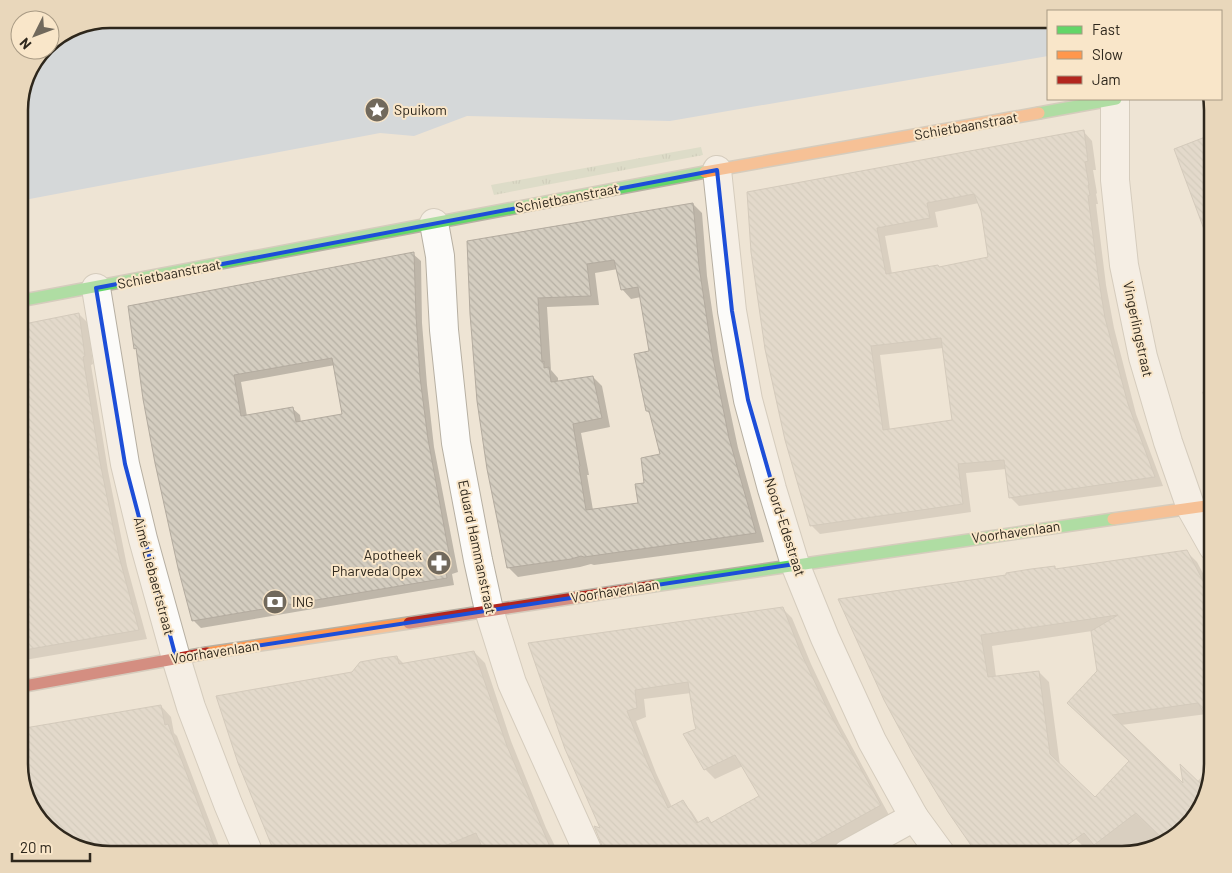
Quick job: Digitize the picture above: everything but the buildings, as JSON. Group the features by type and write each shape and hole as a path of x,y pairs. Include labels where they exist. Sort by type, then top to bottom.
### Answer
{"street":[{"name":"Schietbaanstraat","path":"28,299 434,222 1109,100"},
{"name":"Vingerlingstraat","path":"1115,100 1115,180 1124,265 1143,358 1168,442 1202,506"},
{"name":"Noord-Edestraat","path":"717,170 732,311 748,400 795,564 825,638 872,741 914,817 935,846"},
{"name":"Eduard Hammanstraat","path":"434,222 440,256 444,330 456,443 489,610 512,682 585,846"},
{"name":"Aimé Liebaertstraat","path":"96,288 125,464 143,539 176,658 195,716 246,846"},
{"name":"Voorhavenlaan","path":"28,685 176,658 489,610 1202,506"},
{"path":"861,846 914,817"}],"highlighted area":[{"path":"717,170 732,311 748,400 795,564 176,658 125,464 96,288"}],"green space":[{"path":"701,147 703,155 494,195 491,185"}],"water":[{"name":"Spuikom","path":"1047,28 1047,56 670,121 467,116 414,136 380,133 28,199 28,104 30,88 44,60 60,60 60,44 78,34 93,29"}],"traffic: fast":[{"path":"1039,113 1110,100"},
{"path":"28,299 705,172"},
{"path":"653,586 1113,519"}],"traffic: slow":[{"path":"705,172 1039,113"},
{"path":"1113,519 1205,506"},
{"path":"207,653 409,623"}],"traffic: jam":[{"path":"409,623 653,586"},
{"path":"28,685 207,653"}],"place":[{"name":"Spuikom","path":"377,110"},
{"name":"Apotheek Pharveda Opex","path":"439,563"},
{"name":"ING","path":"275,602"}]}
